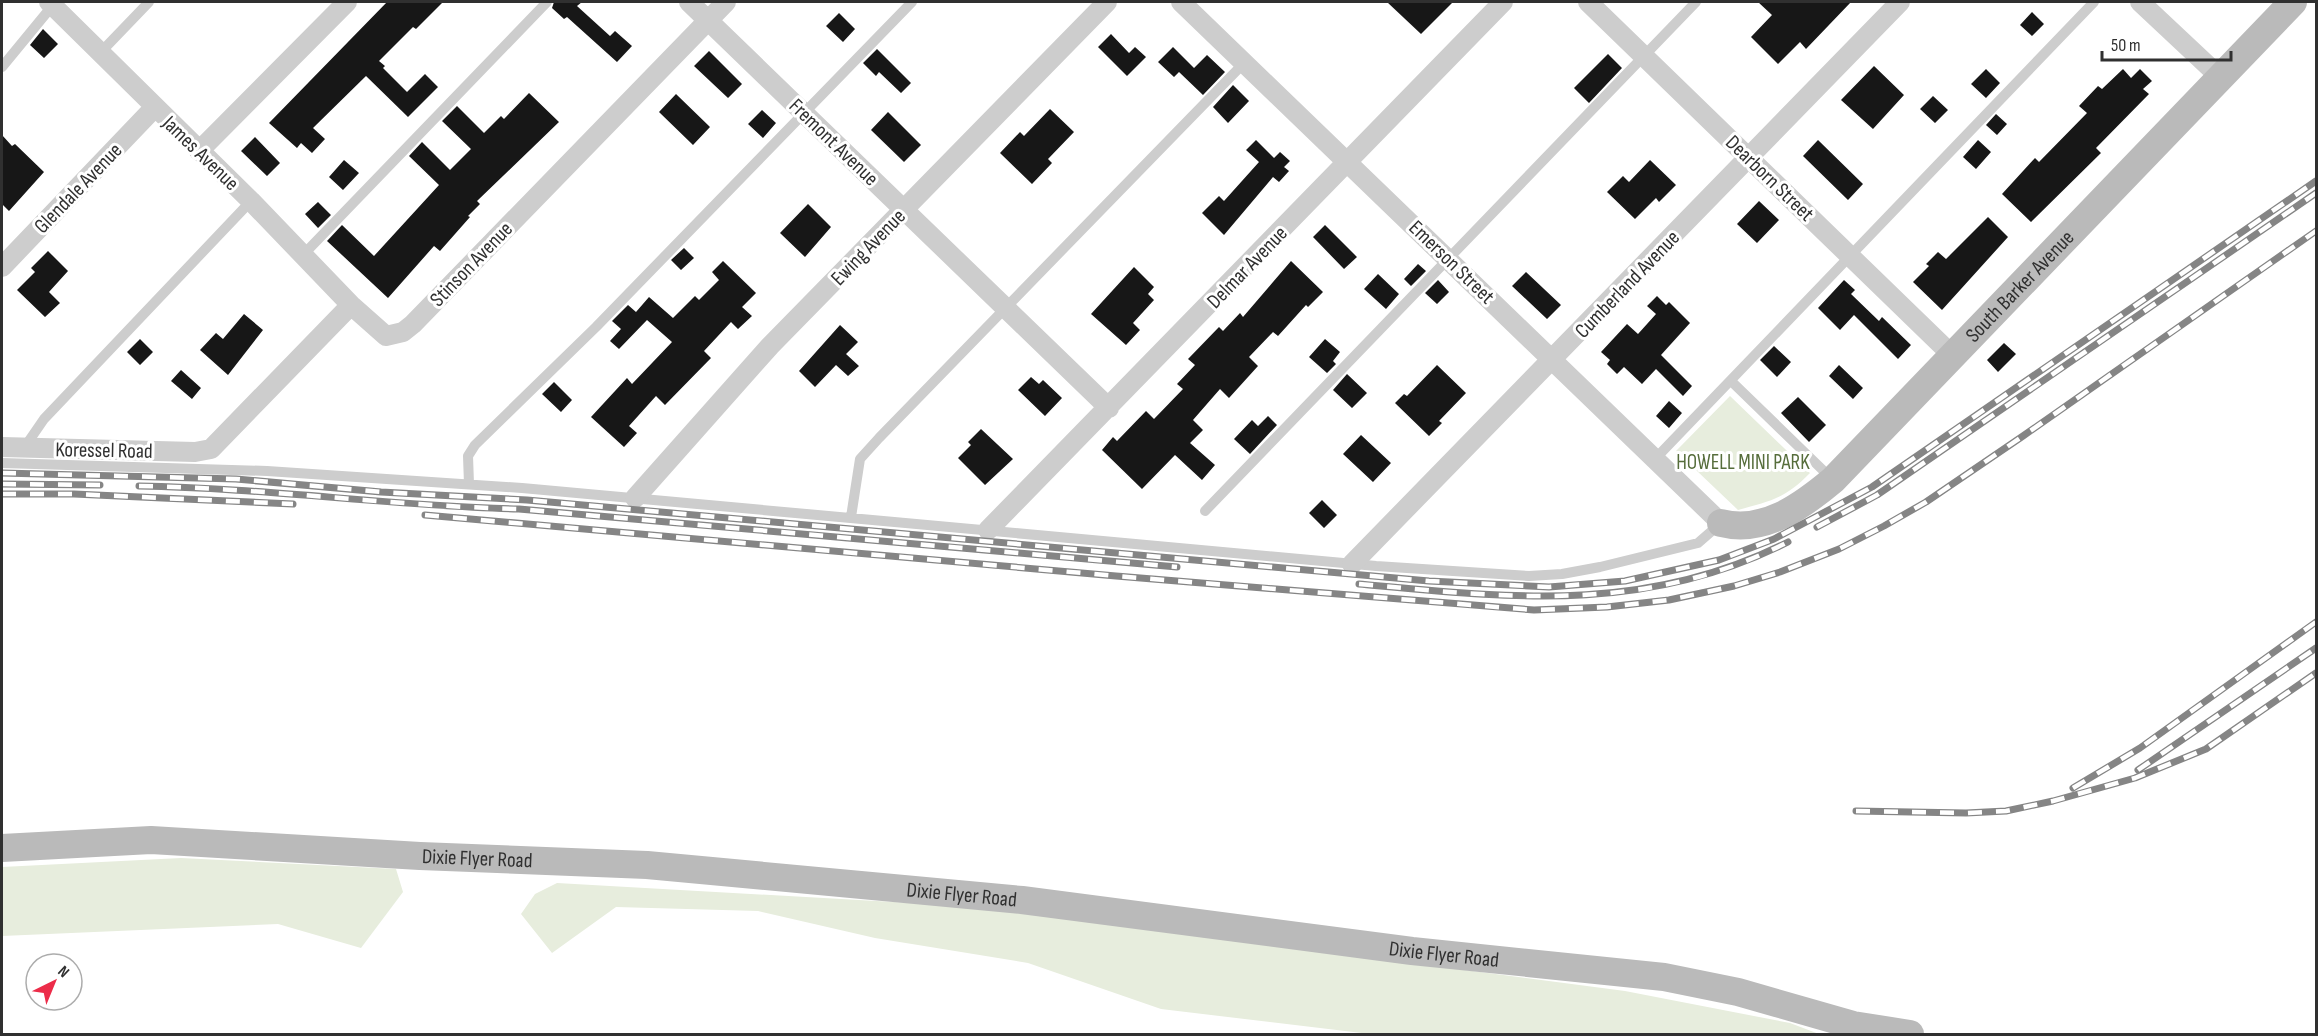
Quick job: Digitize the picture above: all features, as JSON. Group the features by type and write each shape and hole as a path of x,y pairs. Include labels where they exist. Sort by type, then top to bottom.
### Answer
{"street":[{"path":"199,151 347,2"},
{"name":"Fremont Avenue","path":"689,2 1109,408"},
{"name":"Stinson Avenue","path":"351,305 386,336 404,332 726,2"},
{"name":"Ewing Avenue","path":"635,498 770,346 1107,2"},
{"name":"Emerson Street","path":"1182,2 1721,523"},
{"name":"Delmar Avenue","path":"988,530 1503,2"},
{"name":"Dearborn Street","path":"1588,2 1952,355"},
{"name":"Cumberland Avenue","path":"1352,564 1900,2"},
{"path":"2140,2 2220,77"},
{"name":"South Barker Avenue","path":"1721,523 1745,526 1767,521 1797,508 1833,480 2293,2"},
{"name":"James Avenue","path":"51,3 154,108 251,201 351,305"},
{"name":"Glendale Avenue","path":"2,267 154,108"},
{"name":"Koressel Road","path":"2,447 206,451 218,443 351,305"},
{"name":"Dixie Flyer Road","path":"2,848 151,840 420,856 647,864 1022,900 1412,951 1664,977 1737,992 1863,1027 1910,1035"}],"lane":[{"path":"100,53 149,2"},
{"path":"303,255 547,2"},
{"path":"469,484 468,456 475,445 596,327 912,2"},
{"path":"1205,511 1696,2"},
{"path":"1655,459 2094,2"},
{"path":"2,67 51,3"},
{"path":"851,517 860,459 1244,63"},
{"path":"24,448 44,419 251,201"},
{"path":"1731,381 1833,480"},
{"path":"2,463 267,471 469,484 1352,564 1506,575 1562,574 1698,543 1721,523"}],"green space":[{"name":"HOWELL MINI PARK","path":"1730,396 1810,473 1785,493 1760,504 1738,510 1676,451"},
{"path":"181,858 396,869 403,892 361,948 278,924 2,936 2,867"},
{"path":"557,883 982,907 1625,991 1790,1023 1819,1034 1370,1034 1161,1009 1028,963 875,938 758,911 616,907 552,953 521,914 535,894"}],"building":[{"path":"387,2 443,2 416,29 413,27 379,61 407,92 425,74 438,87 408,117 366,76 313,128 325,139 312,153 301,143 297,148 269,123"},
{"path":"554,2 582,2 577,6 610,36 615,31 632,46 617,62 567,17 564,19 552,8"},
{"path":"1387,2 1453,2 1421,34"},
{"path":"1758,2 1851,2 1806,49 1800,42 1778,64 1751,37 1772,15"},
{"path":"2032,12 2044,24 2032,36 2020,25"},
{"path":"839,13 855,29 843,42 826,26"},
{"path":"43,29 58,44 44,58 30,45"},
{"path":"1111,34 1129,53 1135,47 1146,57 1127,76 1098,47"},
{"path":"1173,47 1194,68 1207,55 1225,72 1203,95 1179,72 1174,77 1158,62"},
{"path":"877,49 911,83 901,93 879,72 876,76 863,63"},
{"path":"709,51 742,84 728,98 694,66"},
{"path":"1608,54 1622,68 1589,103 1574,88"},
{"path":"1874,66 1904,95 1873,129 1841,100"},
{"path":"1986,69 2000,83 1986,98 1971,84"},
{"path":"2123,69 2131,78 2140,69 2152,81 2143,89 2149,94 2096,148 2101,153 2031,222 2002,194 2035,158 2039,162 2087,113 2079,106 2098,86 2102,89"},
{"path":"1233,85 1249,101 1228,123 1213,107"},
{"path":"529,93 559,122 477,201 480,204 440,251 434,246 388,298 327,241 342,225 374,256 439,185 409,156 422,142 450,170 471,149 442,121 457,106 484,133 501,116 504,119"},
{"path":"676,94 710,127 693,145 659,112"},
{"path":"1933,96 1948,110 1935,123 1920,109"},
{"path":"1050,109 1074,132 1048,159 1052,163 1032,184 1000,153 1020,132 1024,136"},
{"path":"762,110 776,123 763,138 748,124"},
{"path":"888,112 921,145 904,162 871,130"},
{"path":"1996,114 2007,124 1997,135 1986,125"},
{"path":"2,135 12,146 15,144 44,172 9,211 2,204"},
{"path":"255,137 280,163 267,176 241,151"},
{"path":"1256,140 1274,158 1280,152 1290,161 1284,167 1289,171 1279,182 1273,177 1224,235 1202,213 1219,196 1224,201 1259,162 1246,150"},
{"path":"1818,140 1863,184 1848,200 1803,156"},
{"path":"1978,140 1991,152 1976,169 1963,157"},
{"path":"344,160 359,173 343,190 329,177"},
{"path":"1650,160 1676,185 1659,202 1656,198 1635,219 1607,192 1623,176 1629,182"},
{"path":"1759,201 1779,220 1757,243 1737,224"},
{"path":"318,202 331,215 318,228 305,214"},
{"path":"808,204 831,227 805,257 780,233"},
{"path":"1988,217 2008,237 1942,310 1913,282 1929,266 1926,264 1938,252 1946,259"},
{"path":"1325,225 1357,257 1344,269 1313,237"},
{"path":"684,248 694,258 681,270 671,260"},
{"path":"48,251 68,271 49,292 60,303 45,317 17,290 35,272 31,268"},
{"path":"723,261 756,293 742,307 752,316 738,329 731,322 704,351 711,358 665,405 656,396 629,426 637,433 624,447 591,417 627,378 632,384 672,342 647,320 619,349 610,341 621,329 612,321 628,305 636,312 649,297 673,318 695,296 699,300 719,280 712,272"},
{"path":"1291,261 1323,292 1308,307 1306,305 1278,336 1273,332 1249,357 1258,366 1229,398 1220,389 1193,420 1203,430 1190,443 1215,465 1202,480 1175,455 1142,489 1102,450 1113,437 1117,441 1146,411 1154,419 1183,389 1177,384 1195,365 1188,359 1219,327 1223,331 1240,313 1243,317"},
{"path":"1418,264 1426,271 1411,286 1404,279"},
{"path":"1134,267 1154,287 1148,294 1154,300 1133,323 1140,330 1126,345 1091,314"},
{"path":"1526,272 1561,305 1547,319 1512,286"},
{"path":"1378,274 1399,294 1386,309 1364,289"},
{"path":"1438,280 1449,292 1437,304 1425,293"},
{"path":"1844,280 1855,290 1851,294 1879,321 1882,317 1911,345 1898,359 1854,315 1840,330 1818,308"},
{"path":"1657,296 1666,305 1669,302 1690,323 1661,355 1692,386 1683,396 1656,369 1642,384 1624,367 1617,374 1607,364 1610,360 1601,352 1627,324 1638,334 1656,314 1647,306"},
{"path":"244,314 263,330 228,375 200,350 216,333 223,339"},
{"path":"840,325 858,342 846,354 859,366 848,376 836,365 815,387 799,371"},
{"path":"140,339 153,352 140,365 127,352"},
{"path":"1325,339 1340,352 1333,361 1336,364 1327,373 1309,357"},
{"path":"2004,343 2016,354 1998,372 1987,360"},
{"path":"1774,346 1791,362 1777,377 1760,360"},
{"path":"1437,365 1466,393 1439,421 1442,423 1429,436 1395,403 1404,394 1407,396"},
{"path":"1839,365 1863,388 1853,399 1829,376"},
{"path":"181,370 201,388 192,399 171,381"},
{"path":"1347,374 1367,393 1352,408 1333,390"},
{"path":"1031,377 1039,384 1043,380 1062,398 1045,416 1018,390"},
{"path":"554,382 572,400 561,412 542,394"},
{"path":"1798,397 1826,425 1809,442 1781,413"},
{"path":"1669,401 1682,413 1669,428 1656,416"},
{"path":"1268,416 1277,425 1250,454 1234,439 1252,420 1258,426"},
{"path":"981,429 1013,459 985,485 958,458 971,445 968,442"},
{"path":"1361,435 1391,463 1373,482 1343,454"},
{"path":"1322,500 1337,515 1324,528 1309,513"}],"railway":[{"path":"2,473 236,479 381,492 527,500 1429,581 1549,587 1625,581 1719,560 1774,539 1872,487 2316,181"},
{"path":"1817,527 1877,495 2316,193"},
{"path":"425,515 1116,576 1534,610 1607,607 1669,600 1734,586 1780,572 1839,549 1884,526 1926,502 2023,436 2316,231"},
{"path":"2,484 100,485"},
{"path":"139,486 187,487 519,509 1177,567"},
{"path":"2,494 74,494 293,504"},
{"path":"1359,584 1525,596 1630,591 1683,581 1735,565 1788,542"},
{"path":"2073,788 2140,748 2316,622"},
{"path":"2138,770 2316,648"},
{"path":"1856,811 1966,813 2006,811 2053,801 2135,778 2206,749 2316,673"}]}
